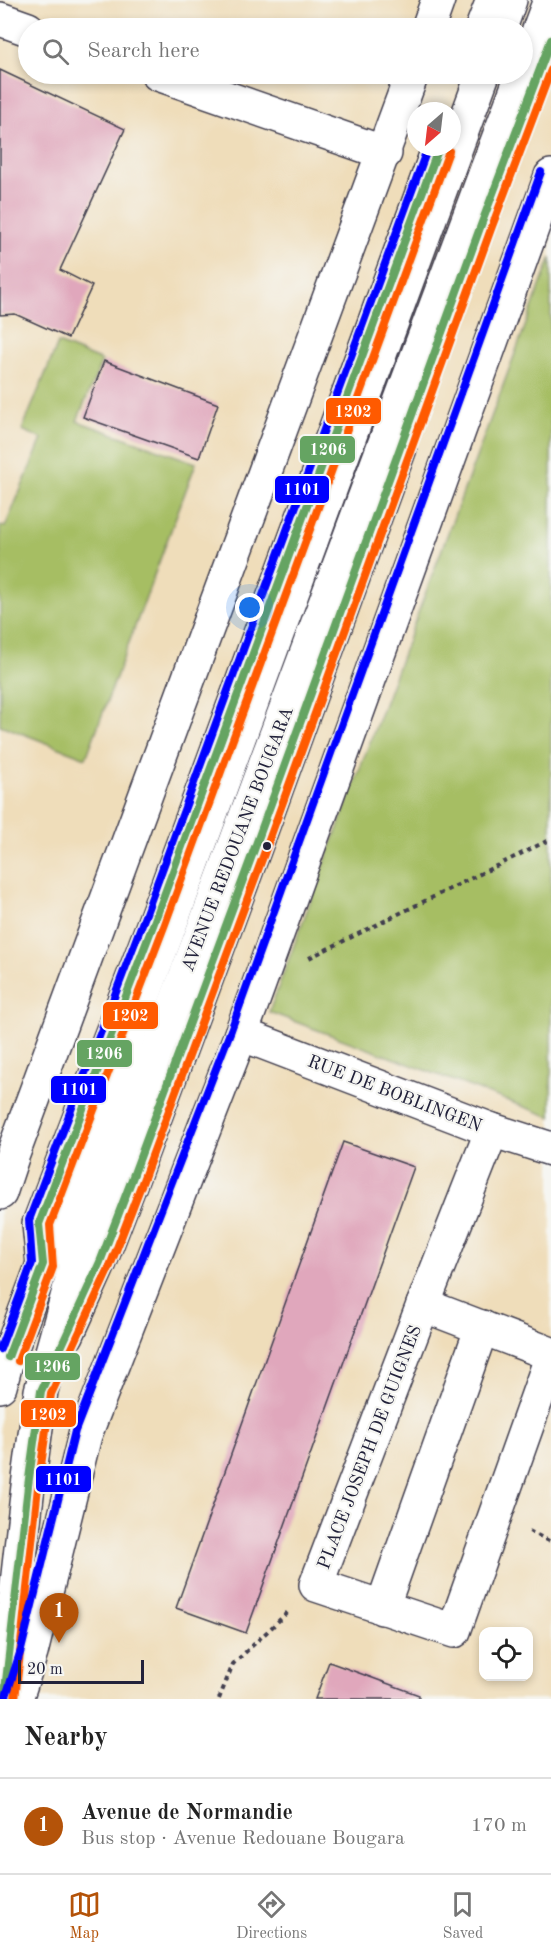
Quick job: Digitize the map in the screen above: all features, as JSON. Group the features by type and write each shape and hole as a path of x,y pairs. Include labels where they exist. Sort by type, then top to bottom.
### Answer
{"street":[{"path":"432,18 438,0"},
{"path":"487,18 493,0"},
{"path":"504,18 510,0"},
{"name":"AVENUE REDOUANE BOUGARA","path":"533,46 550,0"},
{"path":"0,19 18,25"},
{"path":"41,1391 100,1262 132,1179 551,39"},
{"path":"187,84 385,153"},
{"path":"0,1193 6,1151 385,153 409,84"},
{"path":"455,102 462,84"},
{"name":"AVENUE REDOUANE BOUGARA","path":"0,1386 6,1363 479,84"},
{"name":"AVENUE REDOUANE BOUGARA","path":"4,1699 41,1391 77,1262 519,84"},
{"path":"43,1264 39,1224 155,920 436,156"},
{"path":"16,1699 31,1653 85,1436 241,1034 551,176"},
{"name":"RUE DE BOBLINGEN","path":"241,1034 492,1130 551,1149"},
{"name":"PLACE JOSEPH DE GUIGNES","path":"423,1305 551,1356 454,1631 316,1586 423,1305 492,1130"},
{"path":"382,1608 482,1327"}],"path":[{"path":"219,1699 233,1664 316,1586"}],"green space":[{"path":"551,257 551,1117 269,1012"},
{"path":"58,343 102,361 77,421 196,463 86,758 0,725 0,526 5,527 42,439 22,430"}],"building":[{"path":"0,70 18,78 18,84 30,84 125,129 60,270 92,286 68,338 15,314 0,315"},
{"path":"104,361 218,404 199,458 83,417"},
{"path":"343,1142 414,1167 246,1633 176,1608"},
{"path":"329,1662 419,1695 419,1699 315,1699"}],"transit line":[{"name":"1206","path":"4,1699 41,1391 100,1262 132,1179 481,225 551,40"},
{"name":"1202","path":"15,1699 38,1487 51,1394 110,1266 142,1183 551,70"},
{"name":"1101","path":"0,1349 32,1263 29,1220 145,916 425,156"},
{"name":"1206","path":"8,1357 43,1264 39,1224 155,920 436,156"},
{"name":"1202","path":"18,1361 53,1267 50,1225 165,924 447,156"},
{"name":"1101","path":"6,1696 21,1650 75,1431 231,1030 541,172"}],"place":[{"name":"Avenue de Normandie","path":"59,1643"}]}
